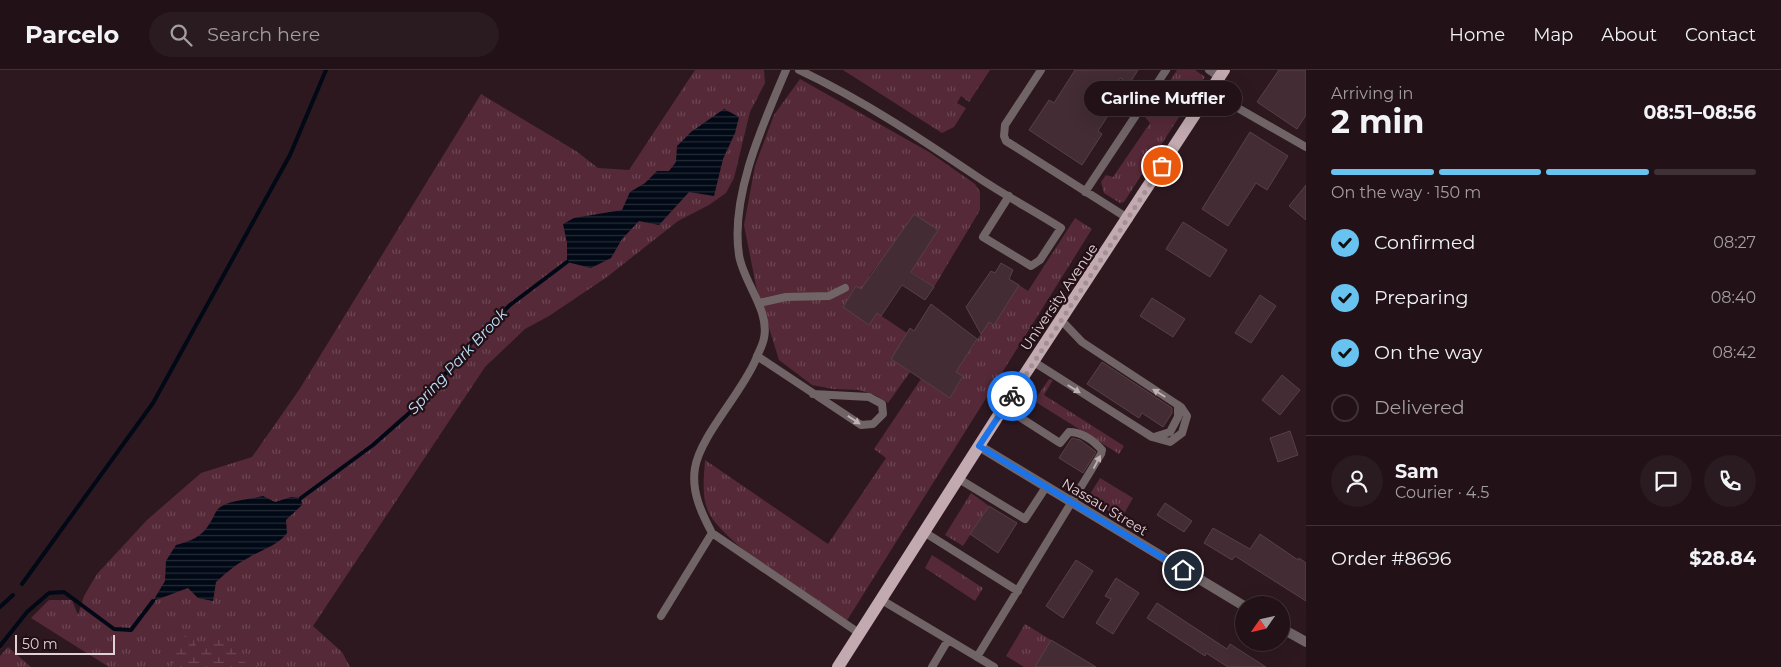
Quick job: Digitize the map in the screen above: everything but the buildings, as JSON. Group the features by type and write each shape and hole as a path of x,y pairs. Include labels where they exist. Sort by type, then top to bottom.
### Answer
{"main road":[{"name":"University Avenue","path":"838,667 1004,407 1129,219 1210,92 1218,72"}],"street":[{"name":"Nassau Street","path":"979,446 1072,504 1235,601"},
{"path":"1290,633 1306,642"}],"lane":[{"path":"786,70 758,135 737,228 740,258 759,304 764,337 750,374 701,450 695,469 698,500 712,534 859,633"},
{"path":"799,70 828,84 910,131 1061,228 1040,260 1032,266 983,237 1009,196"},
{"path":"1041,70 1005,125 1004,136 1010,145 1129,219"},
{"path":"1086,192 1166,70"},
{"path":"1210,92 1306,148"},
{"path":"759,304 786,297 829,296 845,288"},
{"path":"1034,362 1152,437 1170,442 1182,433 1187,416 1178,405 1082,342 1061,320"},
{"path":"757,356 813,394 861,425 873,424 883,414 882,404 869,397 813,394"},
{"path":"979,661 1018,590 1098,461 1102,450 1096,443 1078,432 1069,432 1060,443 1004,407"},
{"path":"959,479 1025,519 1046,487"},
{"path":"924,532 1018,590"},
{"path":"661,616 712,534"},
{"path":"880,599 979,661 994,667"},
{"path":"932,667 948,640"}],"green space":[{"path":"695,70 764,70 765,83 750,112 734,178 726,193 709,205 678,221 607,277 549,316 525,329 485,367 313,626 342,652 350,667 109,667 31,618 49,600 72,600 78,615 84,596 97,574 147,520 201,473 252,457 299,390 481,94 576,151 598,168 629,170"},
{"path":"843,70 990,70 969,102 961,96 957,103 966,108 954,127 942,133"},
{"path":"1177,70 1195,70 1205,77 1124,202 1120,203 1104,193 1101,182 1106,175 1113,177 1150,123 1145,117"},
{"path":"800,79 929,152 975,184 980,192 980,210 934,287 902,265 895,276 878,264 869,276 873,279 865,291 856,286 843,307 869,325 877,313 907,333 892,359 910,372 888,403 875,395 859,390 833,389 812,385 779,360 756,286 744,225 755,166 774,115"},
{"path":"1075,218 1092,229 846,622 771,571 718,526 706,507 704,487 705,460 828,544 886,458 874,449 921,379 950,398 963,377 956,372 982,332 976,327 982,318 994,325 1019,285 1028,291"},
{"path":"1049,379 1053,380 1044,395 1124,446 1119,454 1034,401"},
{"path":"1100,478 1133,498 1121,519 1088,497"},
{"path":"971,493 989,506 963,546 945,535"},
{"path":"932,555 983,588 975,601 925,568"},
{"path":"1025,624 1051,640 1035,667 1024,667 1006,656"},
{"path":"186,635 193,637 196,646 203,649 219,639 230,642 243,662 262,667 171,667 177,645"},
{"path":"8,647 31,667 0,667 0,656"},
{"path":"275,664 280,667 262,667"}],"shaded area":[{"path":"724,109 739,117 735,133 723,159 714,196 689,192 659,225 639,221 622,239 611,258 591,268 567,262 567,243 563,224 574,218 622,210 630,192 645,183 657,171 669,171 676,162 677,146 691,132"},
{"path":"263,496 275,502 291,497 301,498 302,505 286,520 287,533 283,537 239,563 216,582 213,601 198,598 188,588 153,601 165,581 166,561 176,545 200,535 207,528 217,510 227,503"}],"waterway":[{"path":"22,584 153,403 290,155 326,70"},
{"name":"Spring Park Brook","path":"301,498 373,445 424,400 467,347 510,305 567,262"},
{"name":"Spring Park Brook","path":"0,646 27,612 49,593 64,592 114,629 131,630 153,601"},
{"path":"0,607 13,595"}],"way so far":[{"path":"1012,396 1162,166"}],"place":[{"name":"Carline Muffler","path":"1162,166"}],"route":[{"path":"1012,396 979,446 1183,570"}]}
